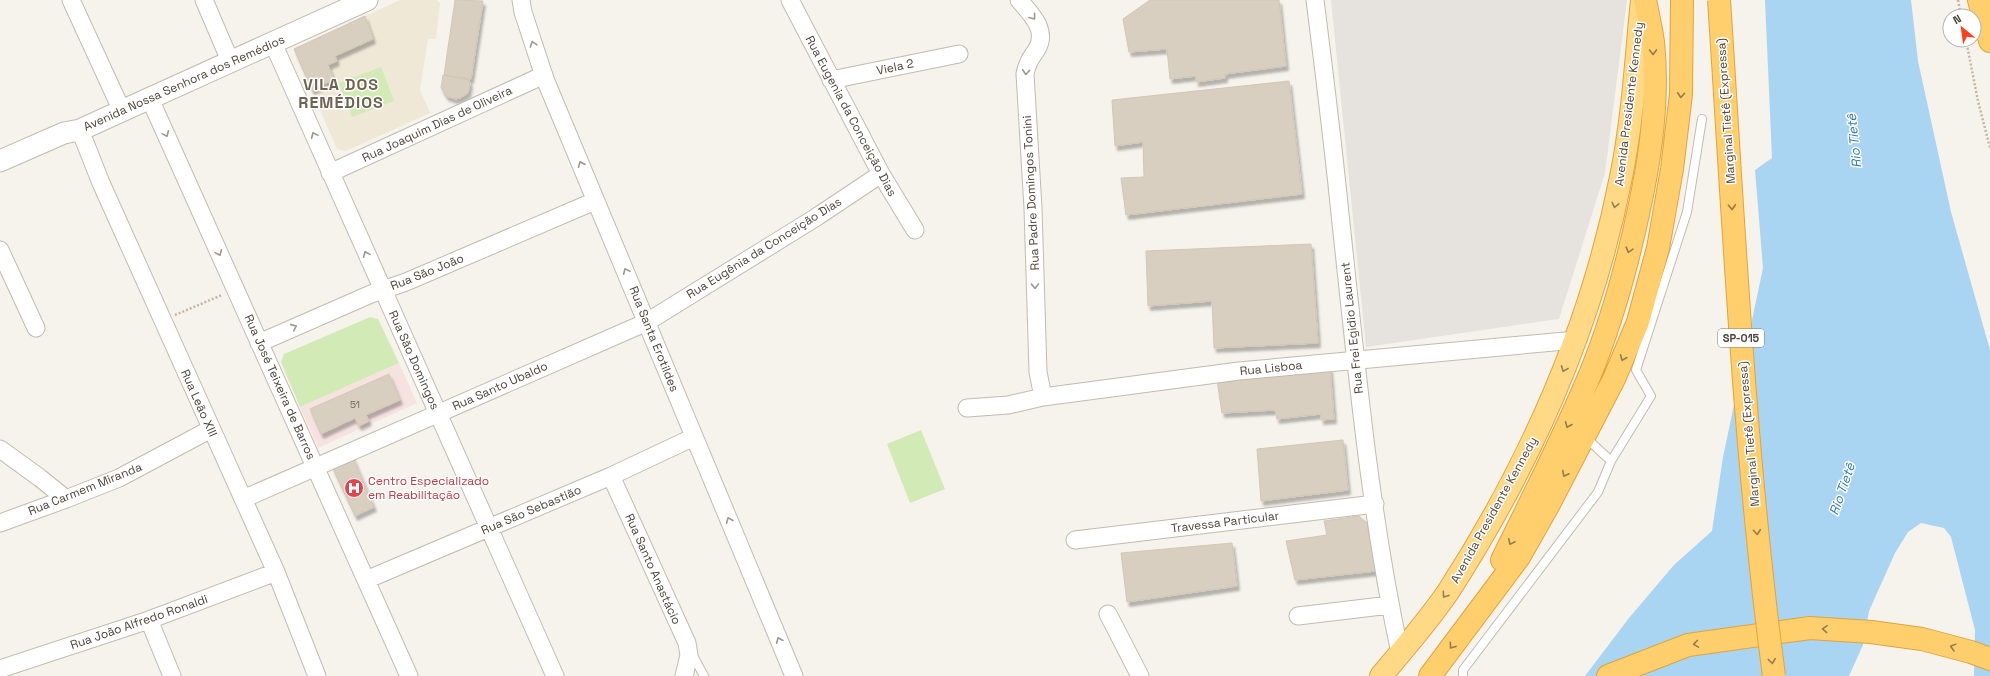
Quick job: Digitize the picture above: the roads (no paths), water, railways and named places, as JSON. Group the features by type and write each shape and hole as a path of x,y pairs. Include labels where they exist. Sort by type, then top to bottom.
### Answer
{"highway":[{"name":"Avenida Presidente Kennedy","path":"1381,676 1447,593 1498,507 1524,462 1549,407 1576,340 1604,252 1622,176 1644,0"},
{"path":"1474,616 1564,436 1587,382 1608,322 1632,241 1648,168 1653,119 1653,42 1644,0"},
{"path":"1430,676 1519,557 1614,379 1638,322 1658,248 1672,169 1681,94 1682,0"},
{"name":"Marginal Tietê (Expressa)","path":"1719,0 1735,261 1761,576 1774,676"},
{"path":"1979,0 1990,41"},
{"path":"1608,676 1688,645 1810,628 1871,632 1922,639 1971,652 1990,659"}],"street":[{"path":"71,0 122,111"},
{"path":"204,0 230,63"},
{"name":"Avenida Nossa Senhora dos Remédios","path":"0,161 64,133 80,130 273,44 367,0"},
{"name":"Rua Santa Erotildes","path":"521,0 523,12 544,75 794,676"},
{"name":"Rua Eugenia da Conceição Dias","path":"790,0 881,174 915,230"},
{"name":"Rua Padre Domingos Tonini","path":"1019,0 1039,26 1041,38 1040,43 1029,60 1025,74 1033,208 1038,372 1043,397"},
{"name":"Rua Frei Egidio Laurent","path":"1315,0 1340,214 1355,361 1390,605 1400,653"},
{"name":"Rua São Domingos","path":"273,44 382,290 490,527 555,676"},
{"name":"Viela 2","path":"831,80 959,54"},
{"name":"Rua Joaquim Dias de Oliveira","path":"330,172 544,75"},
{"name":"Rua José Teixeira de Barros","path":"150,99 409,676"},
{"name":"Rua Leão XIII","path":"80,130 101,183 276,572 317,676"},
{"name":"Rua Eugênia da Conceição Dias","path":"647,322 815,218 881,174"},
{"name":"Rua São João","path":"259,343 382,290 406,282 595,200"},
{"path":"0,250 36,328"},
{"name":"Rua Santo Ubaldo","path":"243,499 647,322"},
{"name":"Rua Lisboa","path":"967,408 1008,405 1043,397 1239,371 1576,340"},
{"name":"Rua Carmem Miranda","path":"0,523 120,478 211,429"},
{"name":"Rua São Sebastião","path":"366,580 611,476 694,437"},
{"path":"0,449 66,499"},
{"name":"Rua Santo Anastácio","path":"611,476 687,643 688,655 686,670"},
{"name":"Travessa Particular","path":"1075,540 1375,504"},
{"name":"Rua João Alfredo Ronaldi","path":"0,669 149,620 276,572"},
{"path":"1298,616 1390,605"},
{"path":"1108,614 1140,676"},
{"path":"149,620 172,676"}],"lane":[{"path":"1463,676 1463,670 1598,492 1611,460 1651,396 1636,370 1687,212 1702,119"},
{"path":"1584,436 1611,460"},
{"path":"687,643 704,676"}],"water":[{"name":"Rio Tietê","path":"1765,0 1911,0 1918,61 1951,212 1990,350 1990,676 1974,676 1975,630 1951,537 1944,528 1921,523 1908,532 1895,553 1869,611 1863,645 1849,676 1585,676 1629,618 1674,565 1712,531 1723,457 1763,268 1755,170 1772,158"}],"place":[{"name":"Centro Especializado em Reabilitação","path":"354,488"}],"district":[{"name":"VILA DOS REMÉDIOS","path":"341,93"}]}
